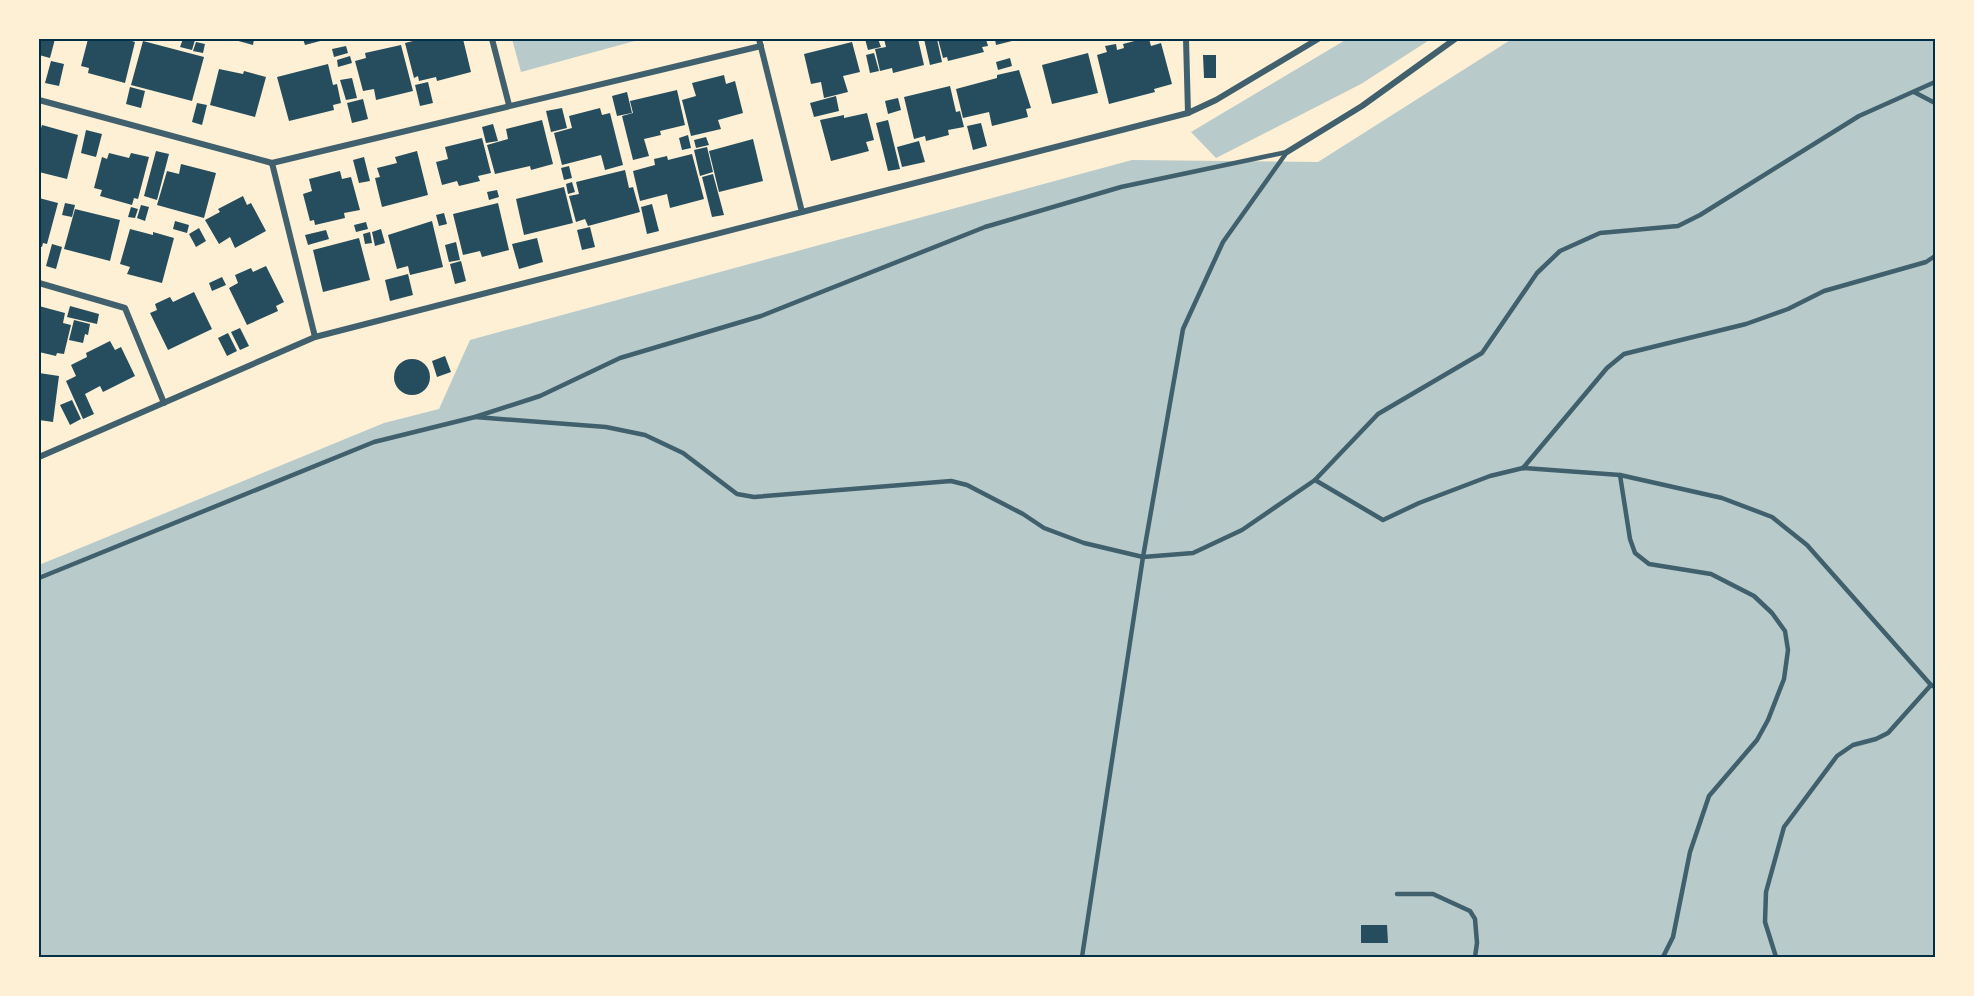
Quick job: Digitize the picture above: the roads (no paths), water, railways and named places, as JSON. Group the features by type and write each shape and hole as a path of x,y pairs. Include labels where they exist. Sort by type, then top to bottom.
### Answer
{"street":[{"path":"492,39 509,105"},
{"path":"1186,39 1188,113"},
{"path":"39,457 315,337 1188,113 1216,100 1318,39"},
{"path":"1287,152 1362,105 1455,39"},
{"path":"39,100 272,163 760,43 802,212"},
{"path":"272,163 315,337"},
{"path":"39,283 125,308 165,402"}],"lane":[{"path":"475,417 606,427 645,435 683,453 737,494 754,497 951,481 967,485 1023,514 1044,528 1083,543 1143,556 1193,553 1242,530 1315,480 1378,414 1482,352 1537,273 1560,250 1600,233 1678,226 1700,215 1859,116 1935,82"},
{"path":"1913,92 1935,103"},
{"path":"39,578 374,442 475,417 540,396 620,358 761,316 985,227 1121,188 1287,152"},
{"path":"1082,957 1143,556 1183,329 1223,242 1287,152"},
{"path":"1523,468 1607,368 1624,354 1746,324 1788,309 1824,291 1926,262 1935,256"},
{"path":"1315,480 1383,520 1419,503 1490,476 1523,468 1620,475 1722,498 1772,517 1807,545 1933,686 1888,733 1854,745 1837,756 1784,827 1766,892 1765,922 1776,957"},
{"path":"1620,475 1630,539 1635,553 1649,564 1711,574 1754,596 1772,613 1785,631 1788,650 1784,679 1763,730 1709,796 1690,852 1672,937 1663,957"},
{"path":"1397,894 1433,894 1470,911 1475,918 1477,943 1475,957"}]}
